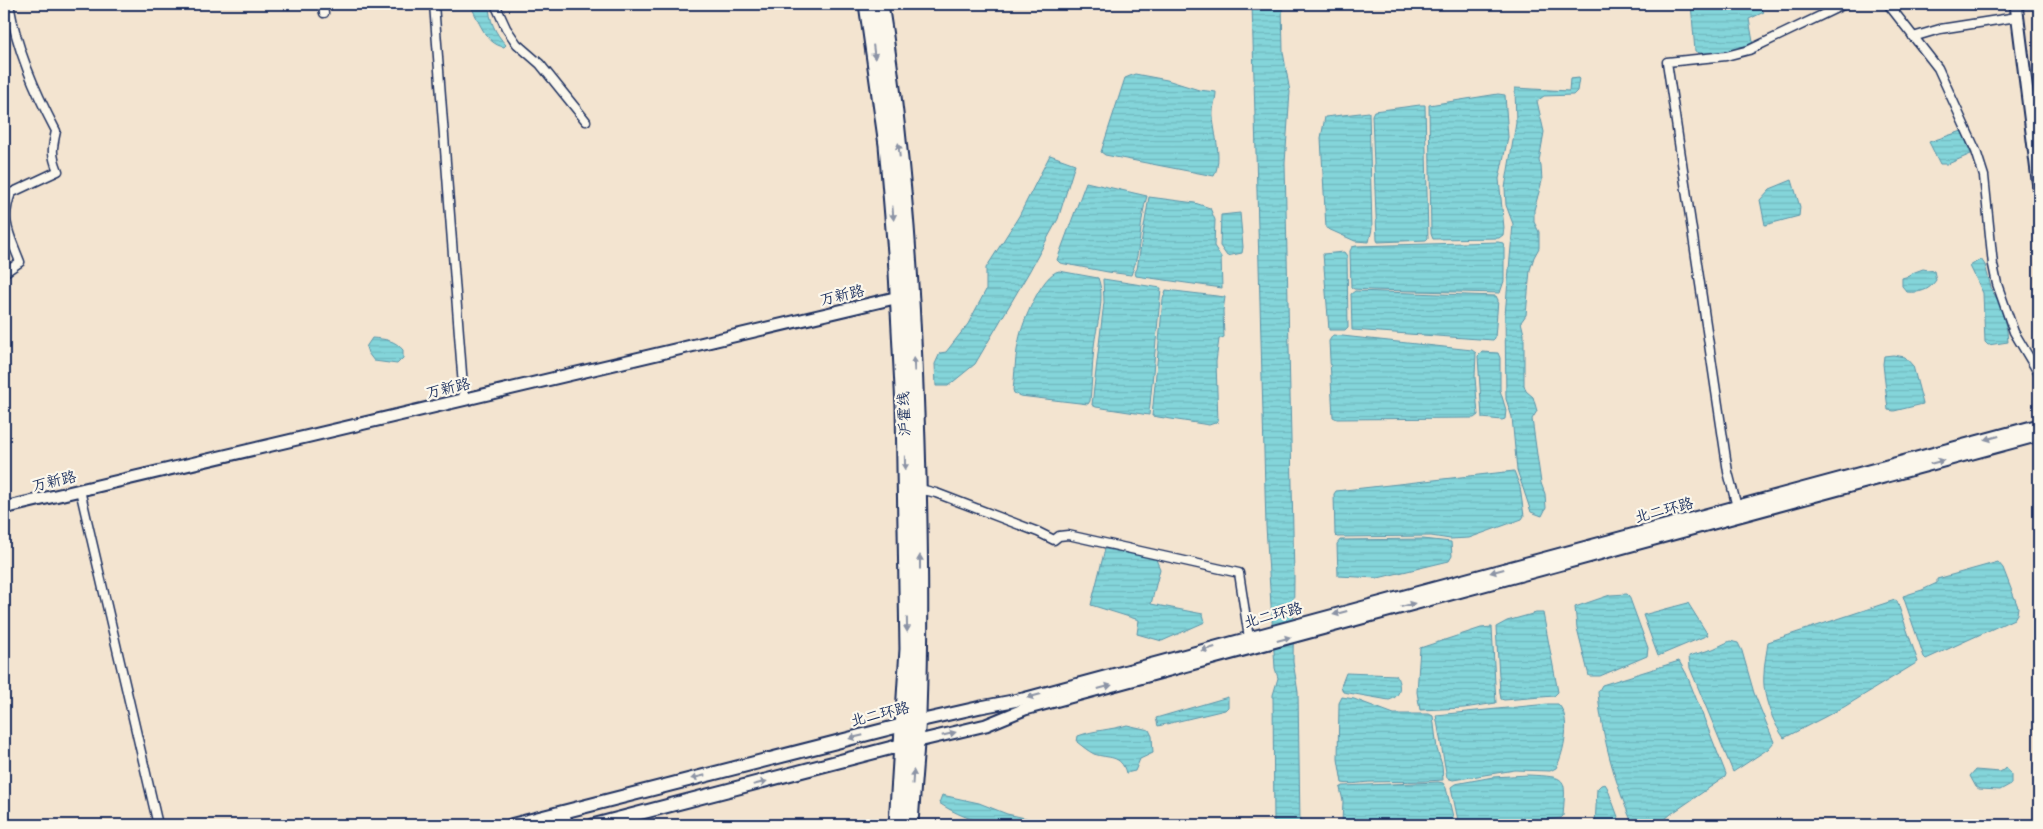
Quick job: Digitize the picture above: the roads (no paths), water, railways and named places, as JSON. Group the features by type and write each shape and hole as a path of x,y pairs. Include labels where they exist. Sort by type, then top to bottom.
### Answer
{"highway":[{"name":"沪霍线","path":"867,4 886,145 899,297 904,407 910,723"},
{"name":"沪霍线","path":"880,4 899,144 909,251 920,489 920,601 909,744 910,825"},
{"name":"沪霍线","path":"896,825 909,744"}],"main road":[{"path":"2016,4 2039,188"},
{"name":"万新路","path":"4,508 899,297"},
{"name":"北二环路","path":"1309,627 1737,507 2039,425"},
{"name":"北二环路","path":"512,825 910,723 1022,699 1309,627 2039,435"},
{"name":"北二环路","path":"594,825 986,725 1025,709 1254,640"},
{"path":"563,812 567,825"}],"street":[{"path":"4,274 20,262 5,219 5,208 11,193 58,171 52,157 56,131 39,99 18,46 9,4"},
{"path":"322,4 324,13"},
{"path":"434,4 464,400"},
{"path":"495,4 516,44 540,64 586,121"},
{"path":"1737,507 1728,472 1666,62 1726,56 1749,50 1845,4"},
{"path":"1888,4 1938,68 1976,151 1984,176 1993,265 1998,284 2014,332 2039,374"},
{"path":"1913,37 1940,29 2017,17"},
{"path":"920,489 936,493 1038,532 1054,540 1059,536 1068,535 1238,573 1254,640"},
{"path":"80,490 158,825"}],"water":[{"path":"470,4 489,4 491,21 506,45 504,47 497,45 487,36"},
{"path":"1252,4 1282,4 1283,52 1290,92 1285,163 1294,577 1293,662 1298,692 1300,825 1274,825 1273,695 1278,678 1275,668 1266,526"},
{"path":"1691,4 1762,4 1761,9 1764,12 1749,19 1753,42 1741,48 1707,54 1695,51"},
{"path":"1135,74 1167,80 1199,90 1216,92 1213,113 1218,162 1214,176 1105,155 1101,152 1125,78"},
{"path":"1579,78 1577,91 1573,95 1544,96 1537,101 1544,132 1539,161 1542,181 1534,210 1534,222 1539,232 1539,248 1530,270 1526,315 1521,322 1524,334 1524,385 1526,391 1533,397 1537,411 1532,419 1541,483 1545,494 1546,508 1542,516 1531,512 1517,470 1512,417 1506,399 1505,315 1513,224 1506,205 1505,188 1516,123 1515,88 1569,91 1570,79"},
{"path":"1498,94 1505,95 1508,137 1499,179 1503,235 1499,238 1433,239 1431,234 1429,105"},
{"path":"1425,105 1428,238 1426,240 1378,242 1372,115 1374,111"},
{"path":"1369,112 1372,229 1369,242 1355,241 1326,228 1321,138 1325,117"},
{"path":"1962,131 1971,154 1948,164 1940,164 1929,142"},
{"path":"1050,155 1075,164 1058,219 975,364 948,386 936,386 935,364 940,353 946,352 968,324 986,290 986,268 1019,216"},
{"path":"1792,180 1800,207 1799,216 1765,225 1760,200 1770,189"},
{"path":"1086,182 1147,196 1137,256 1131,275 1060,263 1057,260"},
{"path":"1149,197 1195,203 1210,208 1215,220 1214,246 1221,257 1222,288 1136,276 1135,272"},
{"path":"1240,213 1242,253 1227,256 1220,246 1221,215"},
{"path":"1503,243 1504,247 1504,281 1500,293 1371,290 1354,289 1351,287 1350,251 1352,247"},
{"path":"1344,252 1347,256 1348,327 1345,330 1329,330 1323,254"},
{"path":"1981,259 1985,265 1992,291 2000,303 2008,342 1988,345 1985,342 1983,293 1970,266"},
{"path":"1923,269 1934,271 1936,280 1930,287 1923,290 1907,292 1902,286 1902,278"},
{"path":"1059,271 1098,278 1100,286 1101,303 1094,347 1090,401 1088,404 1020,396 1014,393 1013,390 1018,346 1024,322 1034,300 1046,281"},
{"path":"1103,279 1161,288 1149,415 1092,405 1104,302"},
{"path":"1166,290 1225,297 1223,311 1224,337 1219,339 1216,362 1218,422 1209,425 1152,416 1163,299"},
{"path":"1355,291 1496,296 1498,300 1495,338 1493,340 1352,330 1351,294"},
{"path":"1333,335 1472,350 1476,353 1475,377 1478,415 1474,418 1337,419 1333,417 1329,341"},
{"path":"372,338 397,344 403,350 403,358 397,364 374,361 366,347"},
{"path":"1482,352 1498,353 1500,358 1500,390 1506,410 1505,419 1502,420 1482,418 1478,356"},
{"path":"1884,356 1905,357 1913,366 1923,404 1894,411 1888,410 1883,364"},
{"path":"1514,471 1520,487 1524,516 1522,519 1469,538 1450,539 1431,536 1337,537 1335,535 1334,494 1336,491"},
{"path":"1423,539 1451,542 1452,556 1449,561 1378,578 1338,576 1337,544 1340,540"},
{"path":"1105,549 1155,557 1160,569 1151,604 1203,614 1205,622 1162,641 1137,634 1139,620 1091,605"},
{"path":"1998,562 2003,568 2018,607 2014,619 1926,659 1903,596 1937,583 1937,579"},
{"path":"1627,594 1648,648 1647,656 1600,676 1589,676 1577,628 1575,607 1610,595"},
{"path":"1895,600 1897,601 1918,662 1844,707 1784,738 1772,716 1766,699 1764,670 1768,642"},
{"path":"1688,603 1708,635 1658,656 1643,615"},
{"path":"1536,613 1543,613 1558,692 1554,696 1501,699 1496,627 1507,621"},
{"path":"1492,627 1496,703 1464,708 1420,710 1417,692 1420,648 1481,628"},
{"path":"1730,641 1738,643 1742,651 1754,693 1774,742 1768,749 1733,772 1690,668 1689,656 1713,649"},
{"path":"1679,661 1686,673 1726,774 1725,777 1658,825 1633,825 1610,760 1602,725 1598,692 1602,685"},
{"path":"1346,673 1396,675 1399,682 1398,693 1389,700 1343,692 1341,686"},
{"path":"1228,697 1228,707 1225,710 1158,726 1156,718"},
{"path":"1342,697 1354,699 1394,714 1429,714 1433,716 1443,780 1342,783 1338,759 1339,703"},
{"path":"1558,704 1565,717 1564,745 1556,768 1550,771 1515,770 1453,780 1447,778 1436,715"},
{"path":"1127,725 1149,730 1152,736 1153,753 1140,759 1135,771 1126,773 1118,760 1094,754 1077,742 1078,736"},
{"path":"2006,768 2011,774 2011,784 2000,790 1979,789 1970,776 1975,770 2000,772"},
{"path":"1528,775 1557,778 1562,781 1564,793 1563,816 1561,818 1506,825 1459,825 1451,787 1455,784 1493,777"},
{"path":"1443,783 1446,788 1455,825 1348,825 1342,823 1343,801 1340,788 1343,786"},
{"path":"1605,784 1621,825 1595,825 1597,789"},
{"path":"942,795 979,803 1007,814 1030,819 1038,825 998,824 975,820 952,811 939,803"}]}
